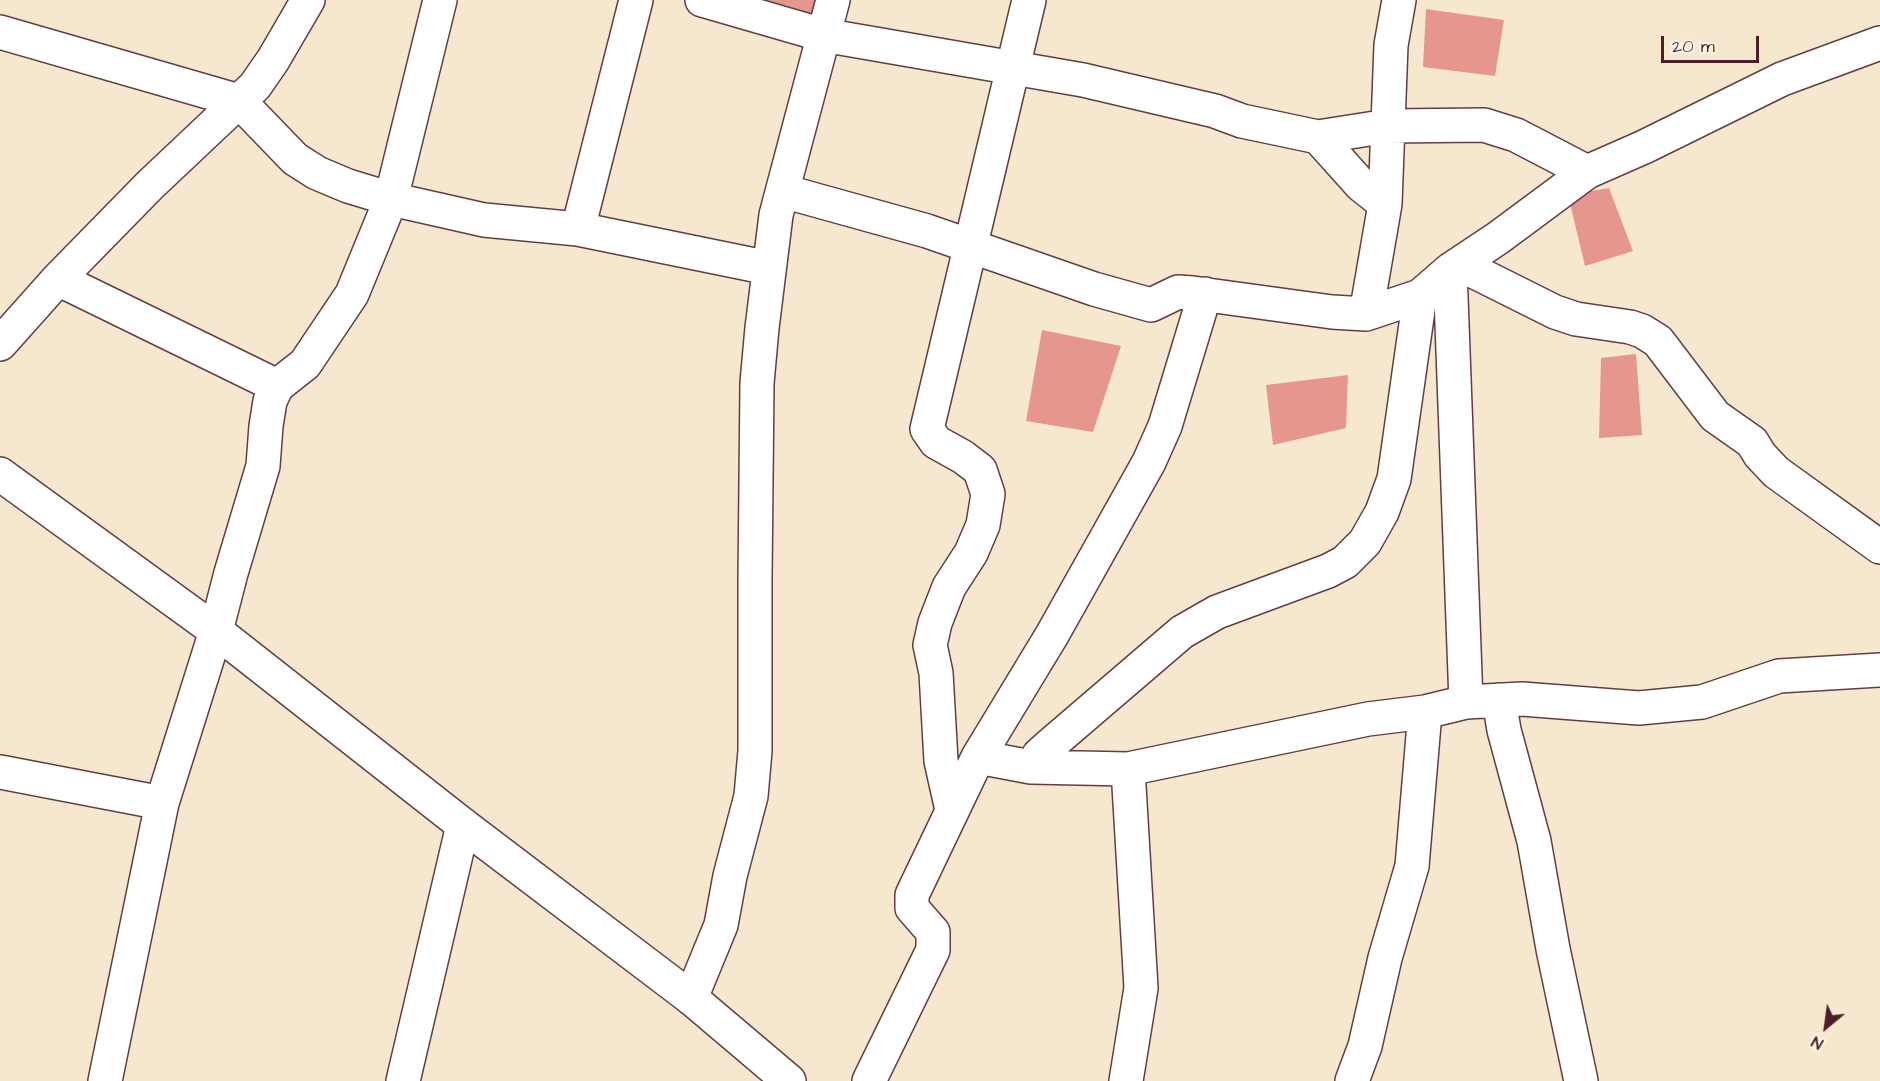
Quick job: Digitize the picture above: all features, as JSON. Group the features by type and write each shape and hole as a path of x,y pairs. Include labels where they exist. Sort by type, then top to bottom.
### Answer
{"street":[{"path":"0,344 58,279 150,185 255,86 308,0"},
{"path":"105,1081 162,803 216,631 263,466 270,401 277,386 305,364 352,294 391,199 440,0"},
{"path":"578,229 636,0"},
{"path":"702,0 824,35 1083,80 1215,111 1242,121 1318,137 1388,126 1484,125 1516,135 1587,172"},
{"path":"691,998 721,925 730,876 752,796 755,751 758,383 768,268 776,215 833,0"},
{"path":"952,810 941,761 936,673 930,645 935,623 949,587 971,552 983,525 988,494 980,470 963,457 936,442 927,429 1029,0"},
{"path":"1366,314 1385,204 1391,45 1399,0"},
{"path":"0,32 240,101 295,159 317,173 348,186 391,199 484,220 578,229 768,268"},
{"path":"783,191 972,246 1094,289 1151,304 1178,292 1332,312 1366,314 1420,296 1454,267 1587,172 1644,147 1782,79 1880,43"},
{"path":"1318,137 1361,185 1385,204"},
{"path":"1454,267 1555,312 1576,319 1630,327 1658,341 1715,416 1752,442 1760,455 1776,472 1880,547"},
{"path":"1454,267 1466,702"},
{"path":"58,279 277,386"},
{"path":"869,1081 933,950 933,932 912,908 912,895 978,757 1052,635 1149,462 1165,426 1205,294"},
{"path":"1031,767 1049,746 1182,632 1217,612 1328,571 1345,562 1365,542 1382,512 1394,479 1420,296"},
{"path":"0,474 216,631 463,825 691,998 789,1081"},
{"path":"978,757 1031,767 1128,769 1368,719 1425,712 1466,702 1522,699 1639,708 1702,702 1779,676 1880,670"},
{"path":"1499,700 1504,730 1534,841 1552,949 1581,1081"},
{"path":"1352,1081 1365,1046 1385,958 1412,866 1425,712"},
{"path":"1126,1081 1141,988 1128,769"},
{"path":"0,772 162,803"},
{"path":"403,1081 463,825"}],"building":[{"path":"750,0 816,0 810,22"},
{"path":"1426,9 1504,20 1495,76 1423,67"},
{"path":"1609,188 1633,251 1585,266 1568,195"},
{"path":"1042,330 1121,346 1093,432 1026,421"},
{"path":"1636,354 1642,435 1599,438 1601,358"},
{"path":"1348,375 1346,428 1273,445 1266,385"}]}
